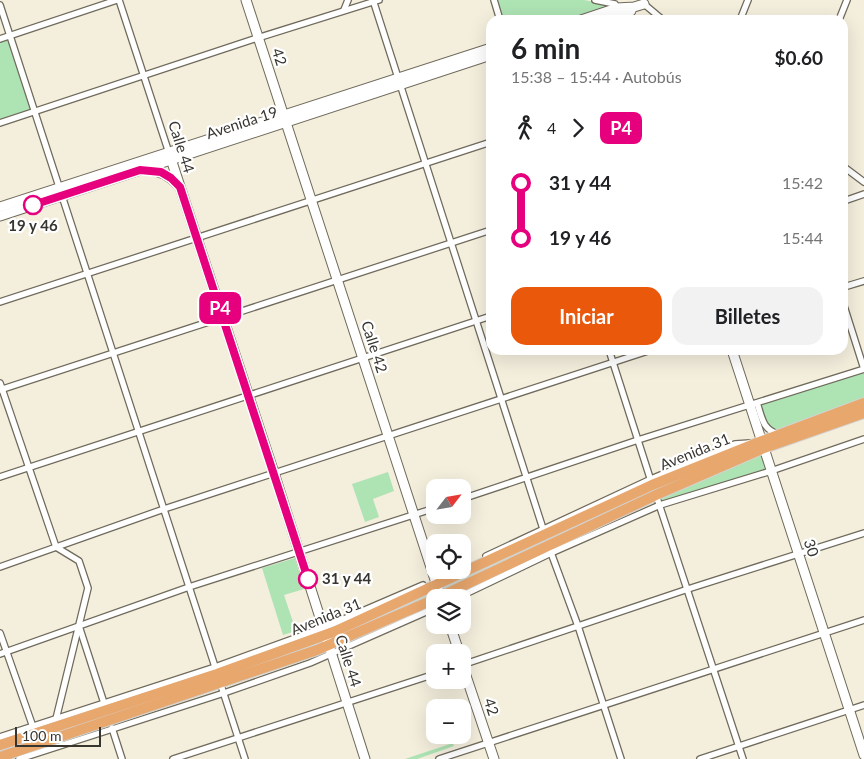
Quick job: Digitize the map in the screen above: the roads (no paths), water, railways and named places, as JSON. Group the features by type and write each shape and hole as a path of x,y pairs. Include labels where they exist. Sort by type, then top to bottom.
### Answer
{"main road":[{"name":"42","path":"246,0 285,119"},
{"path":"619,14 645,2"},
{"name":"Avenida 19","path":"399,82 486,50"},
{"name":"Avenida 19","path":"0,216 61,192 399,82 486,56"},
{"name":"Calle 42","path":"285,119 436,583"},
{"name":"Avenida 19","path":"0,208 140,170 170,157"},
{"name":"Calle 44","path":"170,157 366,759"},
{"path":"140,170 161,172 180,187"},
{"name":"30","path":"734,355 753,404 771,471 864,754"},
{"name":"Avenida 31","path":"763,444 780,435 864,403"},
{"name":"Avenida 31","path":"453,589 653,486 763,444 864,413"},
{"name":"Avenida 31","path":"327,641 436,583 547,540"},
{"path":"436,583 437,589"},
{"name":"Avenida 31","path":"0,745 218,674 327,641 426,602"},
{"name":"Avenida 31","path":"0,757 218,674"},
{"name":"42","path":"471,689 494,759"}],"street":[{"path":"0,39 118,0"},
{"name":"Calle 44","path":"118,0 170,157"},
{"path":"344,10 348,0"},
{"path":"494,0 498,15"},
{"path":"595,0 615,4 619,14"},
{"path":"742,15 748,0"},
{"path":"841,15 847,0"},
{"path":"0,123 376,1 399,82 486,352"},
{"path":"645,2 658,15"},
{"path":"0,5 245,759"},
{"path":"0,302 486,144"},
{"path":"848,170 864,182"},
{"path":"848,200 864,194"},
{"path":"56,720 88,588 79,561 56,547 1,387 486,232"},
{"path":"848,286 864,281"},
{"path":"0,477 138,430 249,396 486,318"},
{"path":"471,496 638,440 864,369 848,319"},
{"path":"487,355 526,478 578,626 621,759"},
{"path":"611,355 715,668 743,759"},
{"path":"0,567 164,509 636,355"},
{"path":"753,404 770,431 780,435"},
{"name":"Avenida 31","path":"471,564 771,471 864,439"},
{"name":"Avenida 31","path":"471,589 547,540 735,444 763,444"},
{"path":"3,653 189,587 426,511"},
{"path":"471,661 864,533"},
{"name":"Avenida 31","path":"436,583 442,579"},
{"name":"Avenida 31","path":"19,759 224,693 327,641 426,611"},
{"path":"439,759 864,620"},
{"path":"79,626 104,703"},
{"path":"0,633 3,653 33,727"},
{"name":"Avenida 31","path":"0,737 104,703 218,674"},
{"path":"173,759 426,677"},
{"path":"700,759 864,705"},
{"path":"112,728 122,759"}],"place":[{"name":"19 y 46","path":"33,205"},
{"name":"31 y 44","path":"308,579"}]}
